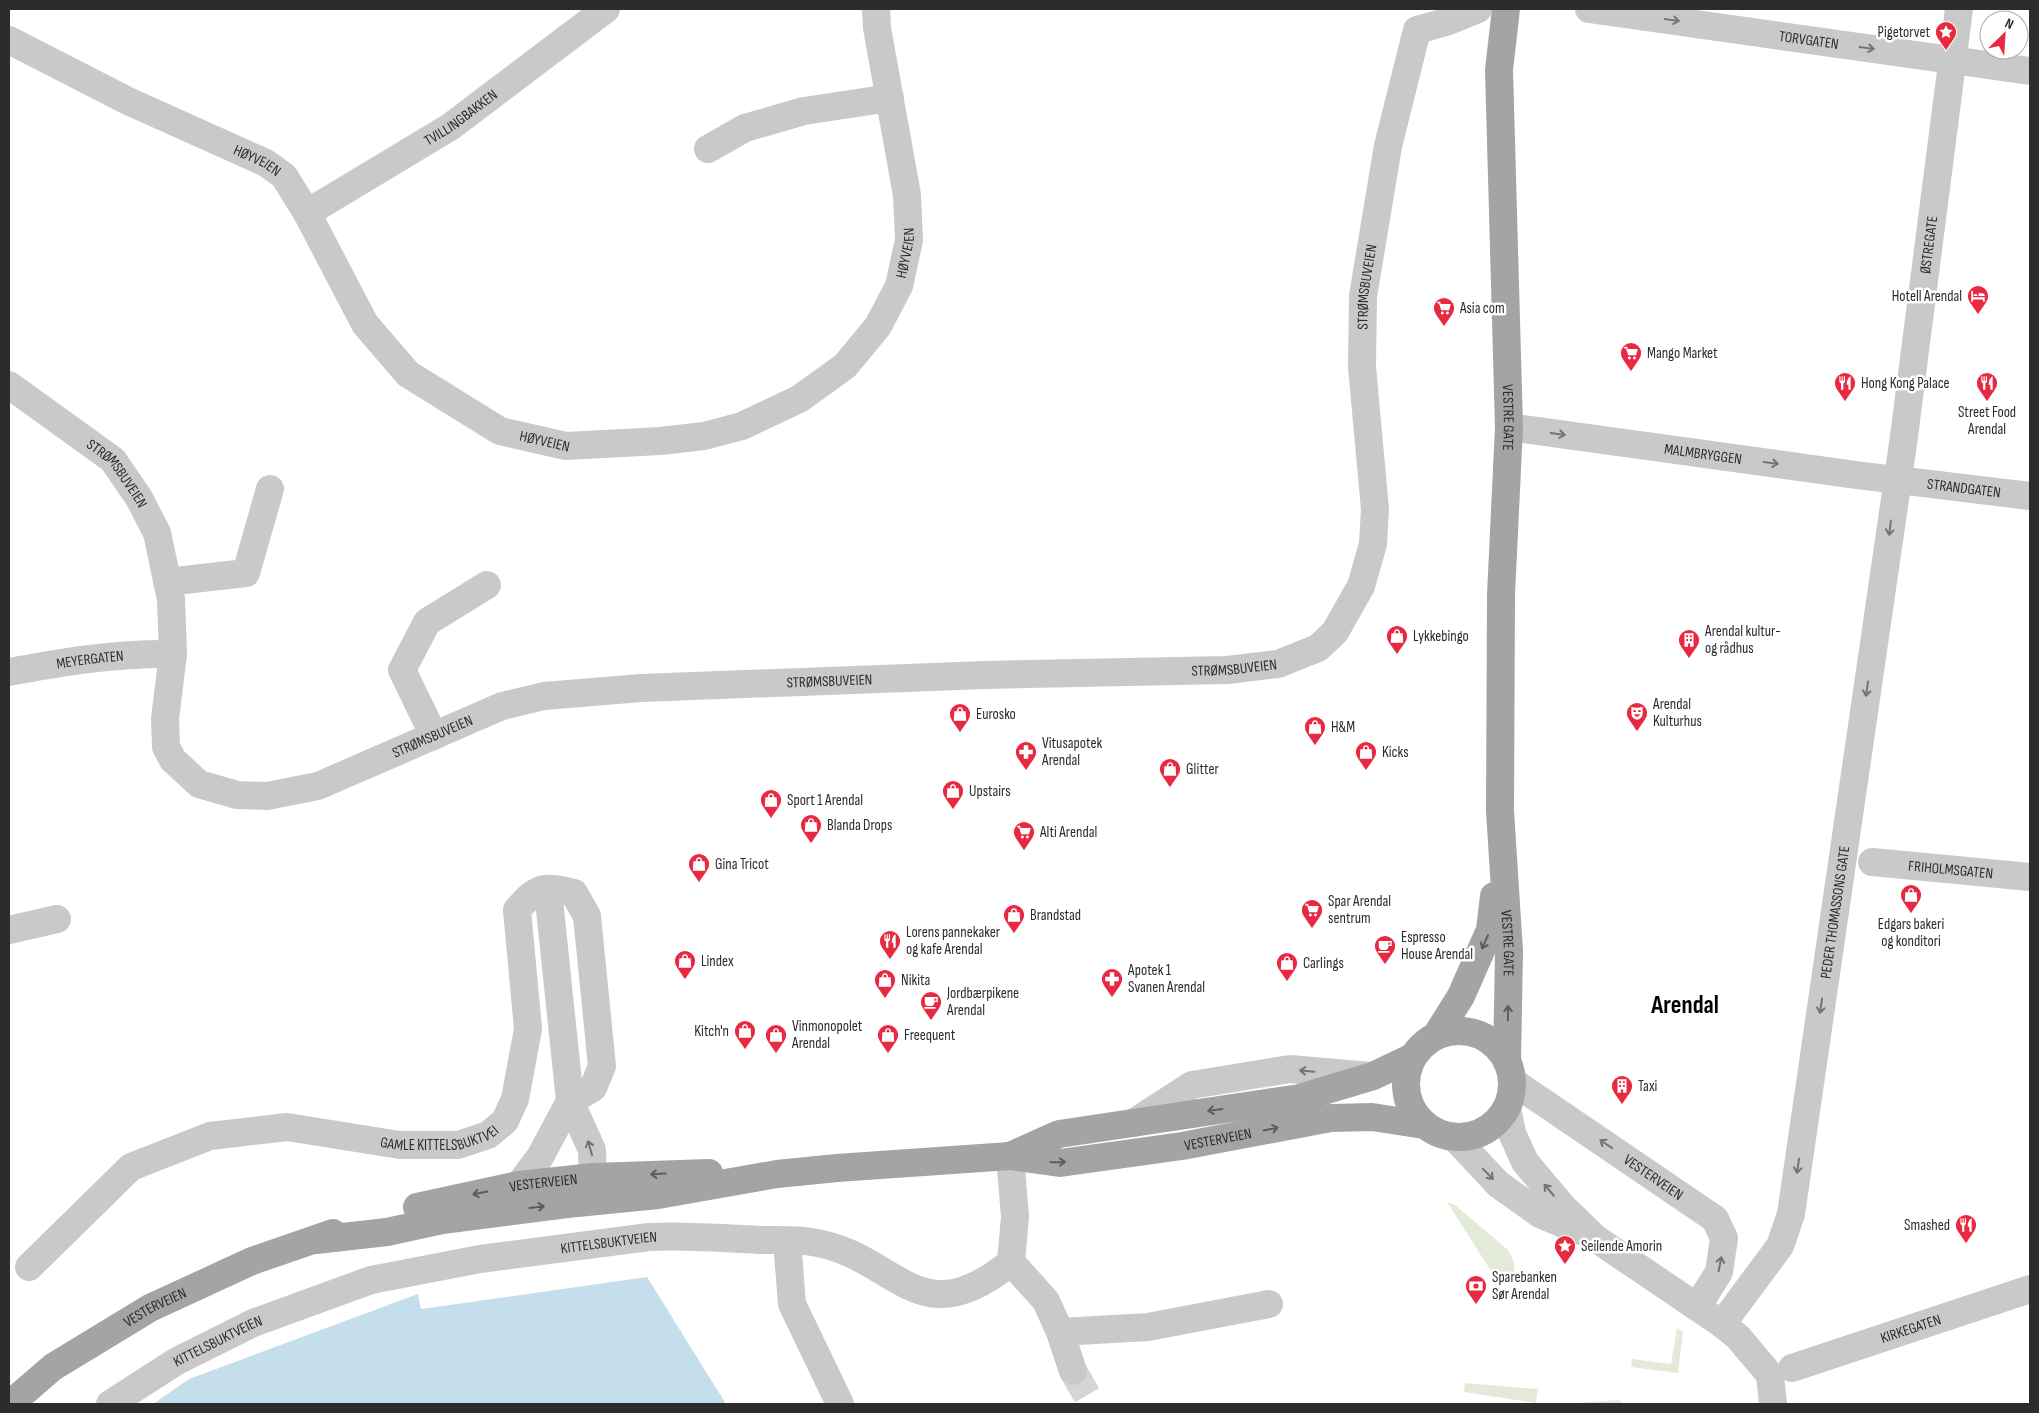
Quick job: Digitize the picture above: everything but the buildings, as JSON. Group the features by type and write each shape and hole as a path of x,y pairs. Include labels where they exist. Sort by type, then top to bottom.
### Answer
{"main road":[{"name":"VESTRE GATE","path":"1506,9 1499,70 1509,427 1501,595 1501,825 1509,951 1510,1071"},
{"name":"VESTRE GATE","path":"1436,1036 1461,996 1490,930 1501,825"},
{"path":"1452,1031 1469,1032 1485,1038 1498,1048 1510,1071 1511,1095 1507,1108 1498,1121 1486,1131 1471,1136 1455,1138 1438,1134 1424,1125 1411,1107 1405,1086 1407,1070 1413,1057 1423,1045 1436,1036 1452,1031"},
{"name":"VESTERVEIEN","path":"1010,1156 1059,1134 1300,1098 1373,1076 1413,1057"},
{"name":"VESTERVEIEN","path":"316,1240 387,1232 442,1220 567,1204 658,1195 777,1174 1010,1156 1060,1164 1182,1146 1331,1118 1372,1118 1424,1125"},
{"name":"VESTERVEIEN","path":"10,1404 53,1367 150,1308 252,1261 381,1216 519,1185 593,1177 674,1173 777,1174"}],"street":[{"name":"TVILLINGBAKKEN","path":"307,213 450,128 606,9"},
{"name":"HØYVEIEN","path":"9,40 128,102 266,163 284,176 307,213 365,324 408,374 500,431 566,446 660,441 704,436 742,426 799,399 845,366 878,326 899,286 909,240 907,194 876,9"},
{"name":"STRØMSBUVEIEN","path":"9,385 113,460 139,498 157,533 171,598 173,654 165,719 166,747 173,760 199,784 237,795 267,796 318,786 502,706 544,696 641,688 1227,670 1278,664 1318,648 1335,632 1361,586 1373,544 1375,509 1362,367 1363,296 1388,146 1417,30 1446,22 1478,9"},
{"name":"TORVGATEN","path":"1589,9 2030,71"},
{"name":"ØSTREGATE","path":"1897,480 1959,9"},
{"path":"708,149 745,128 804,111 890,98"},
{"name":"MALMBRYGGEN","path":"1509,427 1897,480"},
{"name":"STRANDGATEN","path":"1897,480 2030,496"},
{"name":"PEDER THOMASSONS GATE","path":"1722,1324 1780,1246 1791,1214 1897,480"},
{"path":"167,582 246,573 270,489"},
{"path":"434,736 402,670 427,622 487,584"},
{"name":"MEYERGATEN","path":"9,672 72,661 146,653 173,654"},
{"name":"FRIHOLMSGATEN","path":"1872,862 2030,877"},
{"name":"GAMLE KITTELSBUKTVEI","path":"29,1267 131,1167 210,1136 287,1127 400,1145 458,1145 488,1135 505,1121 515,1099 528,1029 518,910 532,893 549,887 574,892 587,916 602,1066 593,1088 570,1101"},
{"path":"549,900 570,1101 592,1150 593,1177 567,1204"},
{"path":"9,930 57,919"},
{"name":"VESTERVEIEN","path":"1510,1071 1715,1219 1724,1238 1721,1265 1719,1272 1697,1307"},
{"path":"519,1185 540,1157 570,1101"},
{"path":"1507,1108 1512,1133 1525,1162 1563,1206 1596,1238 1722,1324 1781,1372 1773,1404"},
{"path":"1455,1138 1498,1184 1540,1214 1596,1238"},
{"path":"1010,1156 1015,1217 1011,1262 1046,1301 1060,1332 1073,1371"},
{"name":"KITTELSBUKTVEIEN","path":"110,1404 177,1361 254,1323 372,1280 480,1259 649,1237 674,1236 812,1242 849,1252 916,1290 937,1295 970,1290 991,1279 1011,1262"},
{"path":"788,1241 792,1304 840,1404"},
{"name":"KIRKEGATEN","path":"1781,1372 2030,1288"},
{"path":"1060,1332 1148,1327 1269,1304"}],"green space":[{"path":"1447,1202 1455,1205 1508,1250 1514,1262 1515,1282 1498,1282"},
{"path":"1677,1328 1683,1332 1678,1373 1631,1367 1632,1359 1671,1364"},
{"path":"1465,1383 1538,1389 1536,1403 1464,1392"},
{"path":"1619,1400 1624,1404 1564,1404"}],"water":[{"path":"647,1277 726,1404 153,1404 189,1379 418,1294 421,1309"}],"tunnel":[{"path":"1073,1371 1092,1404"}],"place":[{"name":"Pigetorvet","path":"1946,51"},
{"name":"Hotell Arendal","path":"1978,315"},
{"name":"Asia com","path":"1444,327"},
{"name":"Mango Market","path":"1631,372"},
{"name":"Hong Kong Palace","path":"1845,402"},
{"name":"Street Food Arendal","path":"1987,402"},
{"name":"Lykkebingo","path":"1397,655"},
{"name":"Arendal kultur- og rådhus","path":"1689,659"},
{"name":"Arendal Kulturhus","path":"1637,732"},
{"name":"Eurosko","path":"960,733"},
{"name":"H&M","path":"1315,746"},
{"name":"Vitusapotek Arendal","path":"1026,771"},
{"name":"Kicks","path":"1366,771"},
{"name":"Glitter","path":"1170,788"},
{"name":"Upstairs","path":"953,810"},
{"name":"Sport 1 Arendal","path":"771,819"},
{"name":"Blanda Drops","path":"811,844"},
{"name":"Alti Arendal","path":"1024,851"},
{"name":"Gina Tricot","path":"699,883"},
{"name":"Edgars bakeri og konditori","path":"1911,914"},
{"name":"Spar Arendal sentrum","path":"1312,929"},
{"name":"Brandstad","path":"1014,934"},
{"name":"Lorens pannekaker og kafe Arendal","path":"890,960"},
{"name":"Espresso House Arendal","path":"1385,965"},
{"name":"Lindex","path":"685,980"},
{"name":"Carlings","path":"1287,982"},
{"name":"Apotek 1 Svanen Arendal","path":"1112,998"},
{"name":"Nikita","path":"885,999"},
{"name":"Jordbærpikene Arendal","path":"931,1021"},
{"name":"Kitch'n","path":"745,1050"},
{"name":"Vinmonopolet Arendal","path":"776,1054"},
{"name":"Freequent","path":"888,1054"},
{"name":"Taxi","path":"1622,1105"},
{"name":"Smashed","path":"1966,1244"},
{"name":"Seilende Amorin","path":"1565,1265"},
{"name":"Sparebanken Sør Arendal","path":"1476,1305"}],"district":[{"name":"Arendal","path":"1685,1005"}]}
